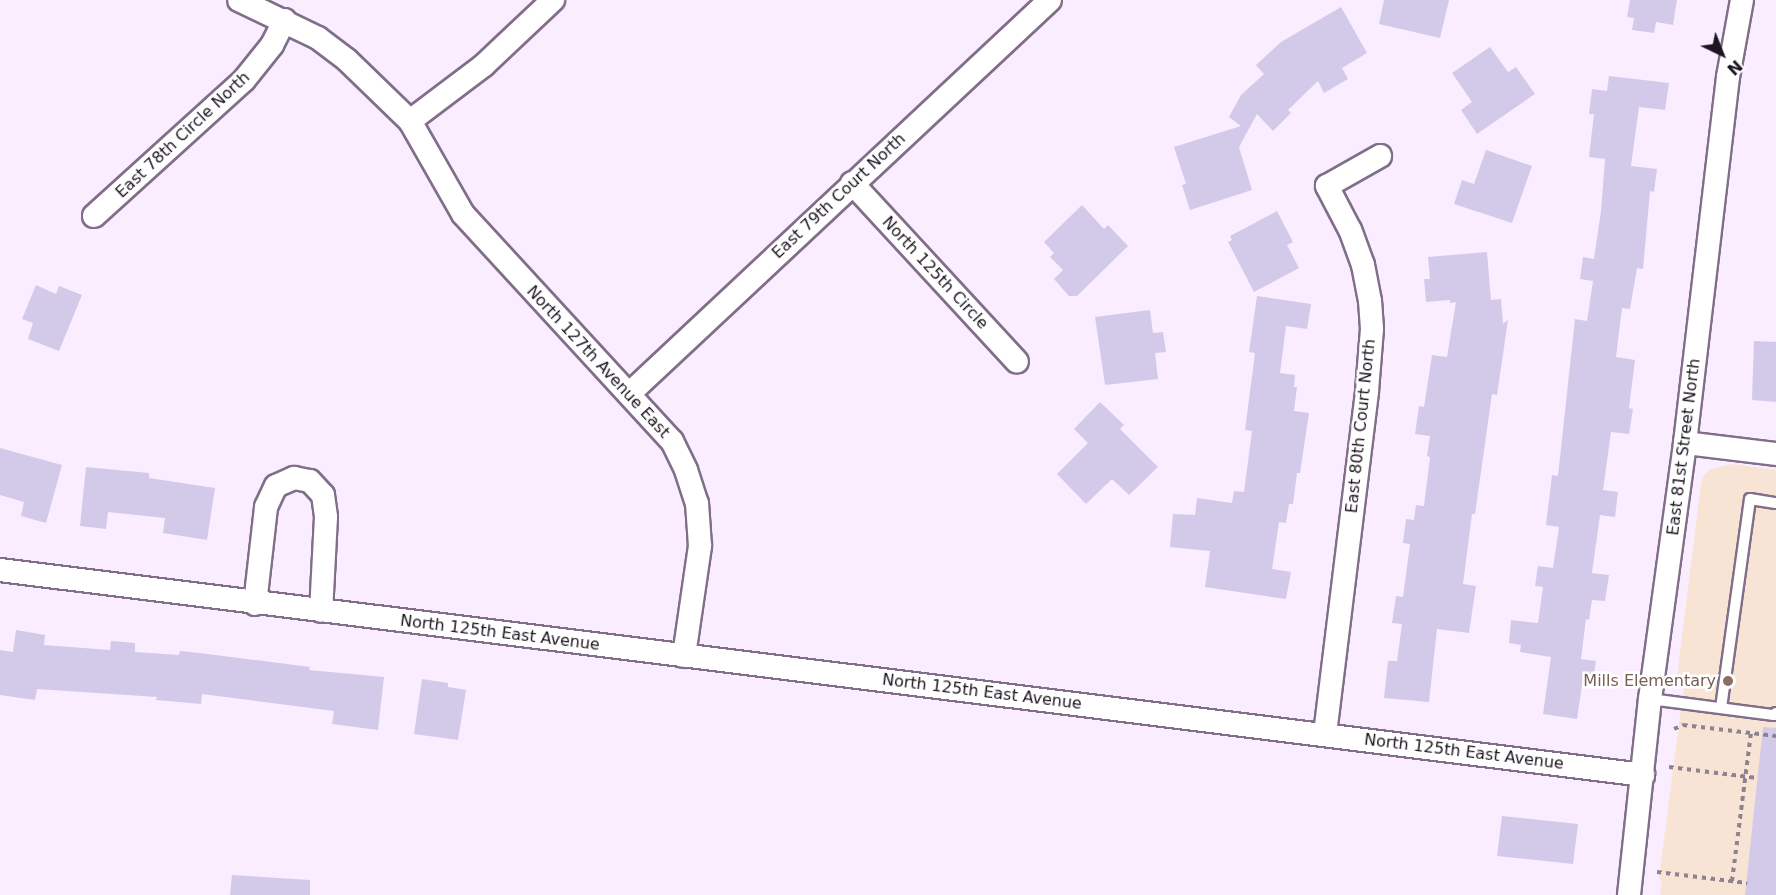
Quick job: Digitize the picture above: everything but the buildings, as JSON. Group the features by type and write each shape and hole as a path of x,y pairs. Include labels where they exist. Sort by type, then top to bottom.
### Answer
{"street":[{"name":"North 127th Avenue East","path":"239,0 285,20 318,38 347,60 410,121 462,214 672,441 686,470 697,503 700,546 684,656"},
{"path":"410,121 484,65 553,0"},
{"name":"East 79th Court North","path":"630,393 1050,0"},
{"name":"East 81st Street North","path":"1629,895 1650,699 1685,443 1728,77 1742,0"},
{"name":"East 78th Circle North","path":"94,216 244,80 272,45 285,20"},
{"name":"East 80th Court North","path":"1325,734 1367,391 1372,329 1370,301 1363,265 1350,230 1327,186 1380,156"},
{"name":"North 125th Circle","path":"852,183 1017,362"},
{"path":"1685,443 1776,454"},
{"path":"255,603 266,507 276,486 294,478 310,481 323,495 326,517 321,611"},
{"name":"North 125th East Avenue","path":"0,570 54,579 1643,775"}],"lane":[{"path":"1721,708 1750,499 1776,503"},
{"path":"1650,699 1774,715 1776,713"}],"path":[{"path":"1674,729 1683,725 1776,736"},
{"path":"1732,881 1751,733"},
{"path":"1669,767 1757,778"},
{"path":"1657,872 1747,883"}],"shaded area":[{"name":"Mills Elementary","path":"1732,464 1776,470 1776,895 1660,895 1662,882 1659,878 1684,685 1677,676 1701,484 1704,475 1711,469"}],"place":[{"name":"Mills Elementary","path":"1728,681"}]}
